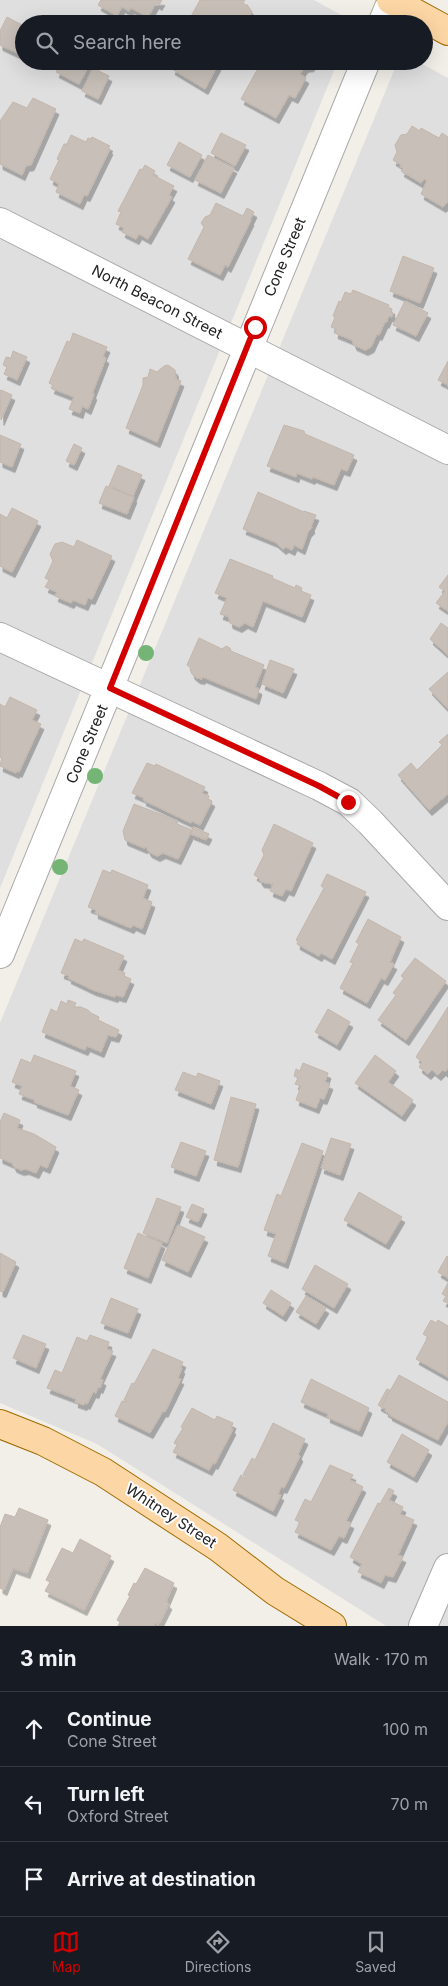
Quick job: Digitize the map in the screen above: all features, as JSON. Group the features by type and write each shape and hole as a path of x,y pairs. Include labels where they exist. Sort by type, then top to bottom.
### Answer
{"main road":[{"path":"392,0 419,15"},
{"path":"433,23 448,31"},
{"name":"Whitney Street","path":"0,1424 43,1441 104,1472 218,1547 275,1591 332,1626"}],"street":[{"path":"386,15 392,0"},
{"name":"Cone Street","path":"0,954 110,688 247,347 362,70"},
{"name":"North Beacon Street","path":"0,222 448,450"},
{"path":"0,637 319,786 348,802 370,822 448,906"},
{"path":"422,1626 448,1568"}],"shaded area":[{"path":"0,0 314,0 341,15 15,15 15,70 334,70 0,888"},
{"path":"394,70 433,70 448,78 448,1626 386,1626 97,1444 0,1403 0,1023"}],"building":[{"path":"101,0 162,0 159,5 156,3 149,15 144,15 131,8 129,11 122,7 118,15 115,15 98,5"},
{"path":"200,0 245,0 243,3 252,12 250,15 192,15"},
{"path":"7,17 15,21 15,52 0,45 0,31"},
{"path":"57,70 87,70 79,84 56,72"},
{"path":"92,70 97,70 109,76 98,99 82,91"},
{"path":"174,70 215,70 205,89"},
{"path":"257,70 303,70 300,74 306,78 295,98 289,95 276,118 241,99"},
{"path":"33,98 56,109 31,165 26,166 22,175 0,164 0,121 13,102 27,108"},
{"path":"412,126 420,131 421,128 439,138 442,133 448,137 448,202 443,207 421,194 427,181 424,179 421,183 401,171 403,168 400,167 401,165 393,160 397,152 395,145 401,135 407,134"},
{"path":"221,133 246,145 235,166 211,153"},
{"path":"71,135 86,142 88,138 91,139 92,137 110,146 87,196 84,195 80,204 56,192 59,184 50,179 64,144 67,144"},
{"path":"179,142 202,155 190,177 167,165"},
{"path":"208,155 234,168 221,193 195,180"},
{"path":"145,165 155,171 153,175 174,186 169,195 172,197 148,239 139,234 136,239 122,232 124,228 116,224 121,212 118,211 140,169 142,170"},
{"path":"216,203 243,216 247,208 254,212 228,267 225,265 220,275 188,259 204,227 201,223 205,217 210,215"},
{"path":"403,256 434,268 420,303 390,291"},
{"path":"353,290 389,305 388,307 392,309 391,312 393,313 392,317 389,316 385,322 379,335 377,334 371,347 365,350 354,345 352,340 335,333 336,329 331,327 339,301 341,302 345,292 351,294"},
{"path":"405,301 428,313 416,336 393,325"},
{"path":"73,333 107,347 103,356 106,358 88,409 82,406 80,413 69,409 74,397 51,388 53,385 49,383 67,341 70,342"},
{"path":"13,351 27,357 17,380 4,374 7,367 3,365 6,357 11,358"},
{"path":"448,361 448,385 438,380"},
{"path":"168,365 175,370 176,379 181,381 157,442 126,428 143,385 143,378 148,377 150,369 157,372"},
{"path":"0,391 12,395 1,420"},
{"path":"284,425 304,431 305,434 354,455 347,471 341,469 334,485 297,473 296,477 267,466"},
{"path":"0,435 21,444 12,467 0,462"},
{"path":"74,444 82,448 74,465 66,461"},
{"path":"118,465 142,475 133,496 109,486"},
{"path":"106,486 134,497 127,514 99,503"},
{"path":"258,492 304,512 316,515 302,549 294,545 292,550 286,547 283,549 275,542 243,529"},
{"path":"12,508 38,521 12,572 0,566 0,514 7,518"},
{"path":"77,540 112,556 92,599 88,598 85,605 73,600 71,603 55,596 57,592 45,587 49,580 45,578 53,561 50,554 55,544 62,542 74,547"},
{"path":"230,559 273,576 272,578 295,588 296,585 302,588 301,591 311,595 302,617 263,601 253,627 245,623 239,627 230,623 229,617 220,614 227,598 215,593"},
{"path":"448,575 448,611 436,603 445,591 439,587"},
{"path":"441,623 448,628 448,655 430,639"},
{"path":"199,638 222,649 226,646 231,651 264,665 255,687 259,689 256,699 203,677 202,679 197,678 192,674 190,667 187,665"},
{"path":"270,660 294,669 283,693 262,684"},
{"path":"448,672 448,709 429,689"},
{"path":"10,697 37,710 32,720 41,724 19,772 17,771 16,773 0,766 2,757 0,758 0,704 5,707"},
{"path":"448,734 448,794 429,810 398,775 411,763 417,770 442,745 439,742"},
{"path":"147,763 155,766 156,764 205,787 202,793 209,796 208,799 212,801 200,825 192,821 191,823 132,793"},
{"path":"134,804 178,821 177,824 192,830 178,859 163,853 157,856 149,852 146,847 144,848 125,840 123,831"},
{"path":"274,824 313,843 291,891 286,889 282,896 270,891 273,884 261,882 254,875 264,855 262,850"},
{"path":"193,827 209,834 206,840 191,834"},
{"path":"103,870 111,873 112,870 148,885 143,898 152,902 142,929 133,925 131,928 95,913 96,910 88,907"},
{"path":"327,874 366,892 332,959 321,953 319,956 297,944 298,941 296,940 324,888 321,886"},
{"path":"368,919 401,937 390,962 394,964 385,980 381,978 367,1003 340,988 353,963 350,962 359,944 356,942"},
{"path":"75,939 82,942 84,939 124,956 118,970 125,973 124,976 131,979 123,997 116,995 115,997 93,990 61,973"},
{"path":"415,958 446,981 406,1040 378,1020 396,995 393,993 404,978 401,976"},
{"path":"68,1000 76,1003 74,1007 88,1010 99,1017 98,1020 119,1030 116,1037 108,1035 101,1052 87,1046 85,1050 42,1032 51,1009 57,1012 61,1001 67,1004"},
{"path":"448,1007 448,1068 445,1072 443,1070 438,1075 432,1070 428,1074 419,1067 422,1062 416,1057"},
{"path":"328,1009 350,1022 337,1045 315,1032"},
{"path":"34,1055 76,1071 70,1086 79,1090 68,1115 19,1094 22,1086 12,1082 21,1059 31,1063"},
{"path":"375,1055 396,1071 388,1082 413,1100 402,1116 355,1083"},
{"path":"303,1063 328,1073 325,1082 330,1084 324,1099 320,1098 316,1108 296,1100 301,1086 295,1084 298,1078 294,1076 296,1069 300,1071"},
{"path":"183,1072 196,1077 198,1073 220,1081 211,1104 175,1090"},
{"path":"231,1097 256,1104 238,1167 214,1160"},
{"path":"4,1113 20,1120 17,1128 34,1134 56,1147 47,1168 40,1165 36,1173 26,1169 21,1170 14,1167 12,1163 0,1158 0,1122"},
{"path":"331,1138 351,1144 340,1175 321,1168"},
{"path":"181,1142 206,1151 196,1176 171,1167"},
{"path":"302,1143 323,1151 285,1263 268,1256 276,1234 264,1230 277,1194 281,1196"},
{"path":"359,1192 402,1217 386,1244 344,1220"},
{"path":"157,1198 181,1207 167,1243 143,1233"},
{"path":"192,1204 204,1209 198,1222 186,1217"},
{"path":"178,1225 205,1237 188,1272 162,1260"},
{"path":"138,1233 162,1243 148,1278 124,1268"},
{"path":"0,1253 16,1262 3,1292 0,1291"},
{"path":"448,1257 448,1278 438,1272"},
{"path":"315,1265 348,1284 334,1308 302,1289"},
{"path":"448,1283 448,1303 443,1301 446,1296 442,1294"},
{"path":"271,1290 291,1303 283,1316 263,1303"},
{"path":"306,1296 326,1308 316,1324 296,1312"},
{"path":"111,1298 138,1309 128,1333 101,1323"},
{"path":"431,1320 436,1323 438,1320 448,1326 448,1377 416,1359 428,1337 423,1334"},
{"path":"23,1335 46,1344 36,1368 13,1358"},
{"path":"90,1335 109,1342 107,1349 113,1351 100,1379 103,1380 100,1388 98,1387 96,1393 93,1392 87,1404 85,1403 84,1405 75,1402 76,1399 47,1388 55,1370 62,1373 77,1337 87,1341"},
{"path":"153,1349 183,1362 178,1378 181,1379 165,1412 163,1411 150,1433 115,1416 122,1401 127,1402 124,1400 132,1383 134,1384"},
{"path":"399,1375 448,1402 448,1422 438,1440 389,1415 385,1411 386,1409 381,1407"},
{"path":"311,1379 369,1408 359,1431 327,1417 328,1414 301,1402"},
{"path":"387,1389 390,1390 381,1407 378,1405"},
{"path":"192,1408 215,1420 217,1416 233,1423 231,1428 233,1429 215,1464 213,1463 209,1470 173,1452 177,1445 174,1443"},
{"path":"273,1423 305,1439 298,1454 300,1456 284,1488 281,1487 278,1494 281,1495 273,1511 233,1490 241,1475 245,1478 246,1476 243,1475 252,1458 255,1460"},
{"path":"402,1434 429,1450 414,1477 387,1462"},
{"path":"330,1465 353,1475 350,1480 363,1487 346,1521 351,1523 344,1538 339,1536 331,1550 295,1532 300,1522 295,1520 305,1499 311,1502"},
{"path":"389,1488 394,1491 389,1500 403,1507 400,1514 414,1520 398,1555 403,1557 393,1577 385,1575 381,1583 358,1572 362,1564 350,1557 378,1503 380,1504"},
{"path":"19,1508 48,1520 27,1573 13,1568 4,1590 0,1588 0,1527 5,1514 15,1517"},
{"path":"80,1539 111,1556 84,1610 45,1591 50,1582 46,1580 62,1548 73,1553"},
{"path":"145,1568 174,1583 166,1602 169,1604 159,1624 155,1623 154,1626 118,1626 120,1622 117,1620 130,1596 128,1595"}],"route":[{"path":"255,327 110,688 319,786 348,802"}]}
